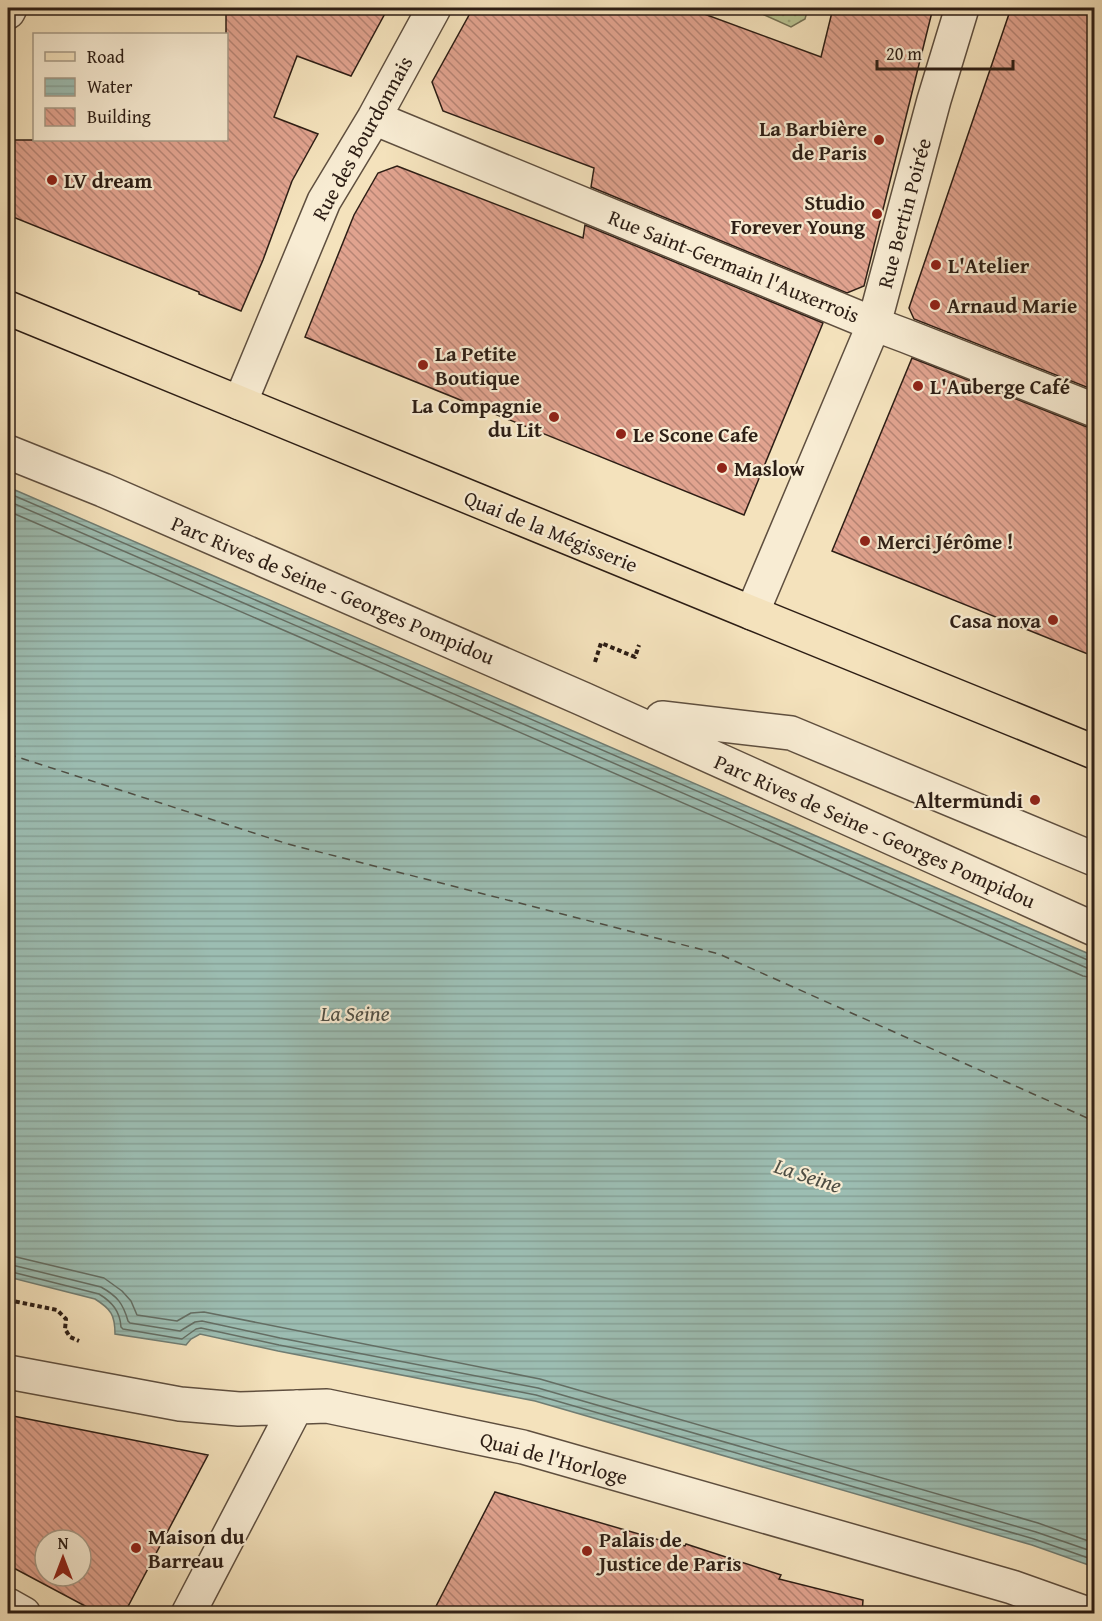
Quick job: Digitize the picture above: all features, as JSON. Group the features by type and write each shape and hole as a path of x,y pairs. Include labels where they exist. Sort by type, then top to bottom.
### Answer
{"main road":[{"name":"Quai de la Mégisserie","path":"8,308 1095,752"}],"street":[{"path":"8,12 10,8"},
{"name":"Rue des Bourdonnais","path":"240,404 324,201 374,118 434,8"},
{"name":"Rue Bertin Poirée","path":"752,613 874,324 934,100 962,8"},
{"name":"Rue Saint-Germain l'Auxerrois","path":"374,118 874,324 1095,410"},
{"name":"Parc Rives de Seine - Georges Pompidou","path":"8,452 103,490 572,694 1095,929"},
{"name":"Parc Rives de Seine - Georges Pompidou","path":"656,732 662,718 792,733 1095,859"},
{"name":"Quai de l'Horloge","path":"8,1372 180,1404 239,1409 327,1406 523,1447 1012,1587 1088,1614"},
{"path":"188,1614 296,1407"},
{"path":"8,1605 24,1614"}],"path":[{"path":"8,1300 57,1310 66,1319 65,1329 70,1337 79,1342"}],"green space":[{"path":"749,8 808,8 805,19 791,27"}],"water":[{"name":"La Seine","path":"8,487 1094,956 1094,1567 1032,1545 535,1401 200,1334 186,1345 115,1334 111,1313 95,1299 8,1277"}],"building":[{"path":"226,8 388,8 351,76 297,56 274,117 318,134 292,181 263,260 241,311 8,215 8,140 228,141 228,33 226,33"},
{"path":"473,8 688,8 821,57 833,8 933,8 864,286 847,293 591,187 594,168 443,111 432,82"},
{"path":"1011,8 1095,8 1094,390 914,319 909,308"},
{"path":"397,166 583,238 585,225 823,323 744,515 305,337 354,215 378,173"},
{"path":"912,358 1087,427 1095,428 1095,657 832,551"},
{"path":"8,1415 208,1455 124,1614 100,1614 51,1588 93,1588 93,1528 33,1528 33,1578 8,1565"},
{"name":"Palais de Justice de Paris","path":"495,1492 680,1546 686,1544 781,1575 779,1579 863,1600 862,1614 432,1614"}],"ferry route":[{"path":"8,754 288,844 719,954 1094,1121"}],"place":[{"name":"La Barbière de Paris","path":"879,140"},
{"name":"LV dream","path":"52,180"},
{"name":"Studio Forever Young","path":"877,214"},
{"name":"L'Atelier","path":"936,265"},
{"name":"Arnaud Marie","path":"935,305"},
{"name":"La Petite Boutique","path":"423,365"},
{"name":"L'Auberge Café","path":"918,386"},
{"name":"La Compagnie du Lit","path":"554,417"},
{"name":"Le Scone Cafe","path":"621,434"},
{"name":"Maslow","path":"722,468"},
{"name":"Merci Jérôme !","path":"865,541"},
{"name":"Casa nova","path":"1053,620"},
{"name":"Altermundi","path":"1035,800"},
{"name":"Maison du Barreau","path":"136,1548"},
{"name":"Palais de Justice de Paris","path":"587,1551"}]}
